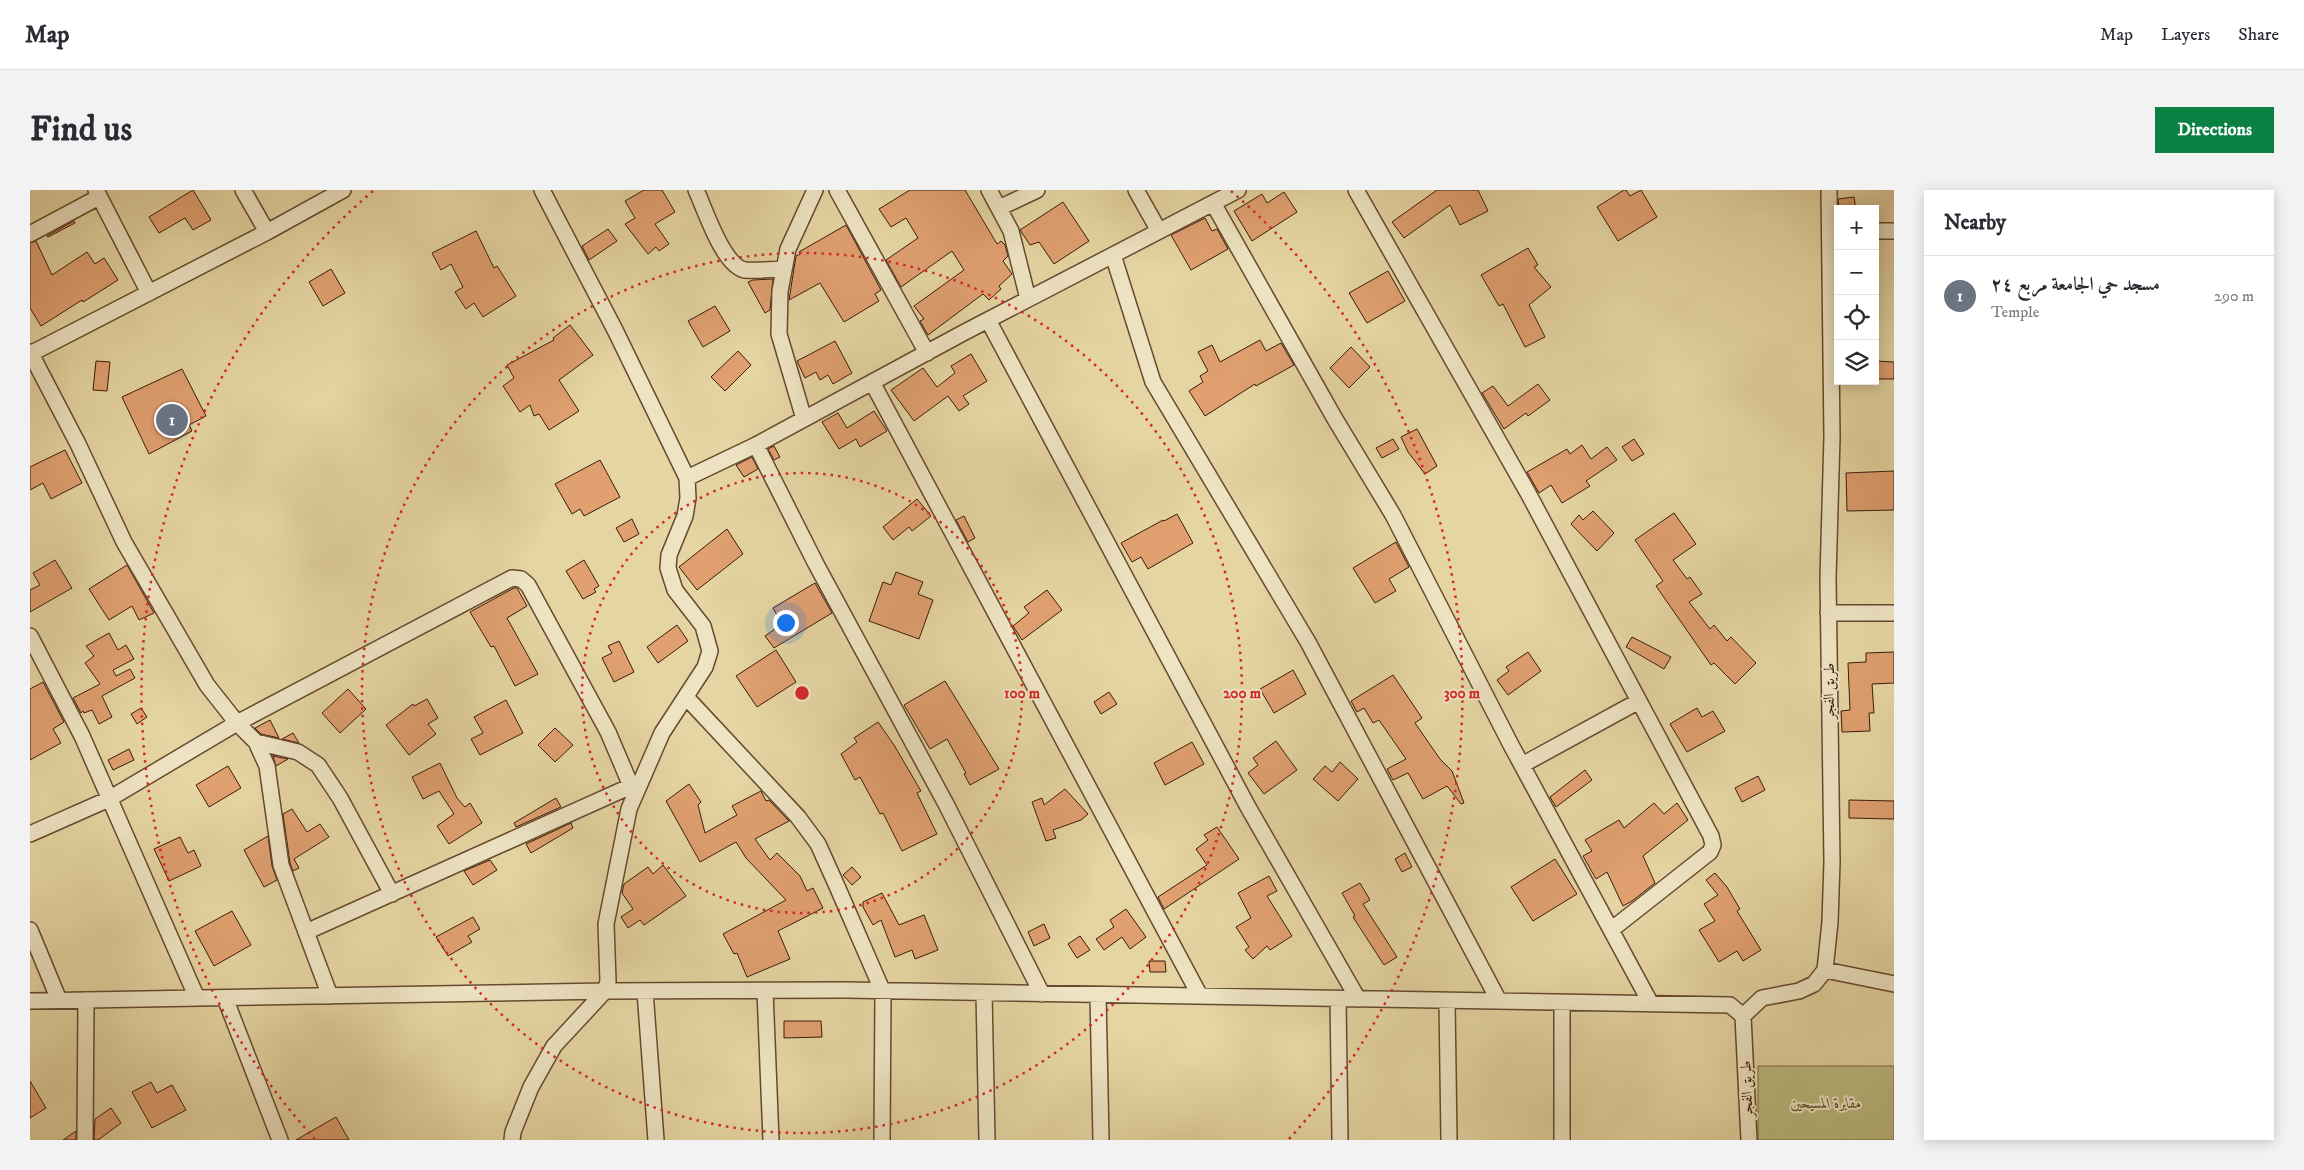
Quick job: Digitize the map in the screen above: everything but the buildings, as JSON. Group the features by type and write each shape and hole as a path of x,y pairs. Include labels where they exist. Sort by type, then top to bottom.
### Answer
{"street":[{"path":"243,190 267,232"},
{"path":"330,996 281,866 267,766 256,742 236,723 208,685 124,542 78,444 30,353 267,232 343,190"},
{"path":"512,1140 513,1132 530,1088 554,1046 605,991 608,981 606,924 636,784 662,733 705,667 710,651 703,626 676,590 668,568 669,555 685,516 688,498 688,478 615,330 542,190"},
{"path":"696,190 726,256 738,267 745,270 784,269"},
{"path":"804,419 779,334 780,291 788,249 815,190"},
{"path":"837,190 927,353"},
{"path":"989,190 1011,231 1028,299"},
{"path":"999,208 1037,190"},
{"path":"1136,190 1158,231"},
{"path":"688,478 756,445 988,320 1238,190"},
{"path":"1356,190 1528,493 1711,836 1713,845 1710,852 1611,930"},
{"name":"طريق الفجر","path":"1825,970 1830,922 1832,862 1828,613 1834,231 1829,190"},
{"path":"30,234 97,194 149,293"},
{"path":"1212,203 1335,419 1393,515 1522,765 1651,1004"},
{"path":"1879,231 1894,231"},
{"path":"1113,255 1153,382 1308,642 1499,1001"},
{"path":"988,320 1248,807 1358,999"},
{"path":"872,382 1200,996"},
{"path":"756,445 816,564 946,804 1042,994"},
{"path":"30,834 109,799 236,723 512,578 521,579 528,585 636,784"},
{"path":"1828,613 1894,613"},
{"path":"30,636 82,736 197,998"},
{"path":"686,697 798,817 818,844 883,992 882,1140"},
{"path":"1522,765 1639,702"},
{"path":"256,742 298,752 318,765 340,798 392,894"},
{"path":"306,932 636,784"},
{"path":"30,930 59,1000"},
{"path":"30,1001 605,991 846,990 1730,1005 1743,1016 1762,998 1798,991 1814,984 1825,970 1894,984"},
{"path":"645,991 656,1140"},
{"path":"765,991 770,1140"},
{"path":"984,993 987,1140"},
{"path":"1098,995 1101,1140"},
{"path":"225,998 280,1140"},
{"path":"1338,999 1340,1140"},
{"path":"85,1140 86,1000"},
{"path":"1447,1000 1449,1140"},
{"path":"1562,1002 1562,1140"},
{"name":"طريق الفجر","path":"1743,1016 1749,1140"}],"green space":[{"name":"مقابرة المسيحين","path":"1758,1066 1894,1066 1894,1140 1758,1140"}],"place":[{"name":"مسجد حي الجامعة مربع ٢٤","path":"172,420"}]}
